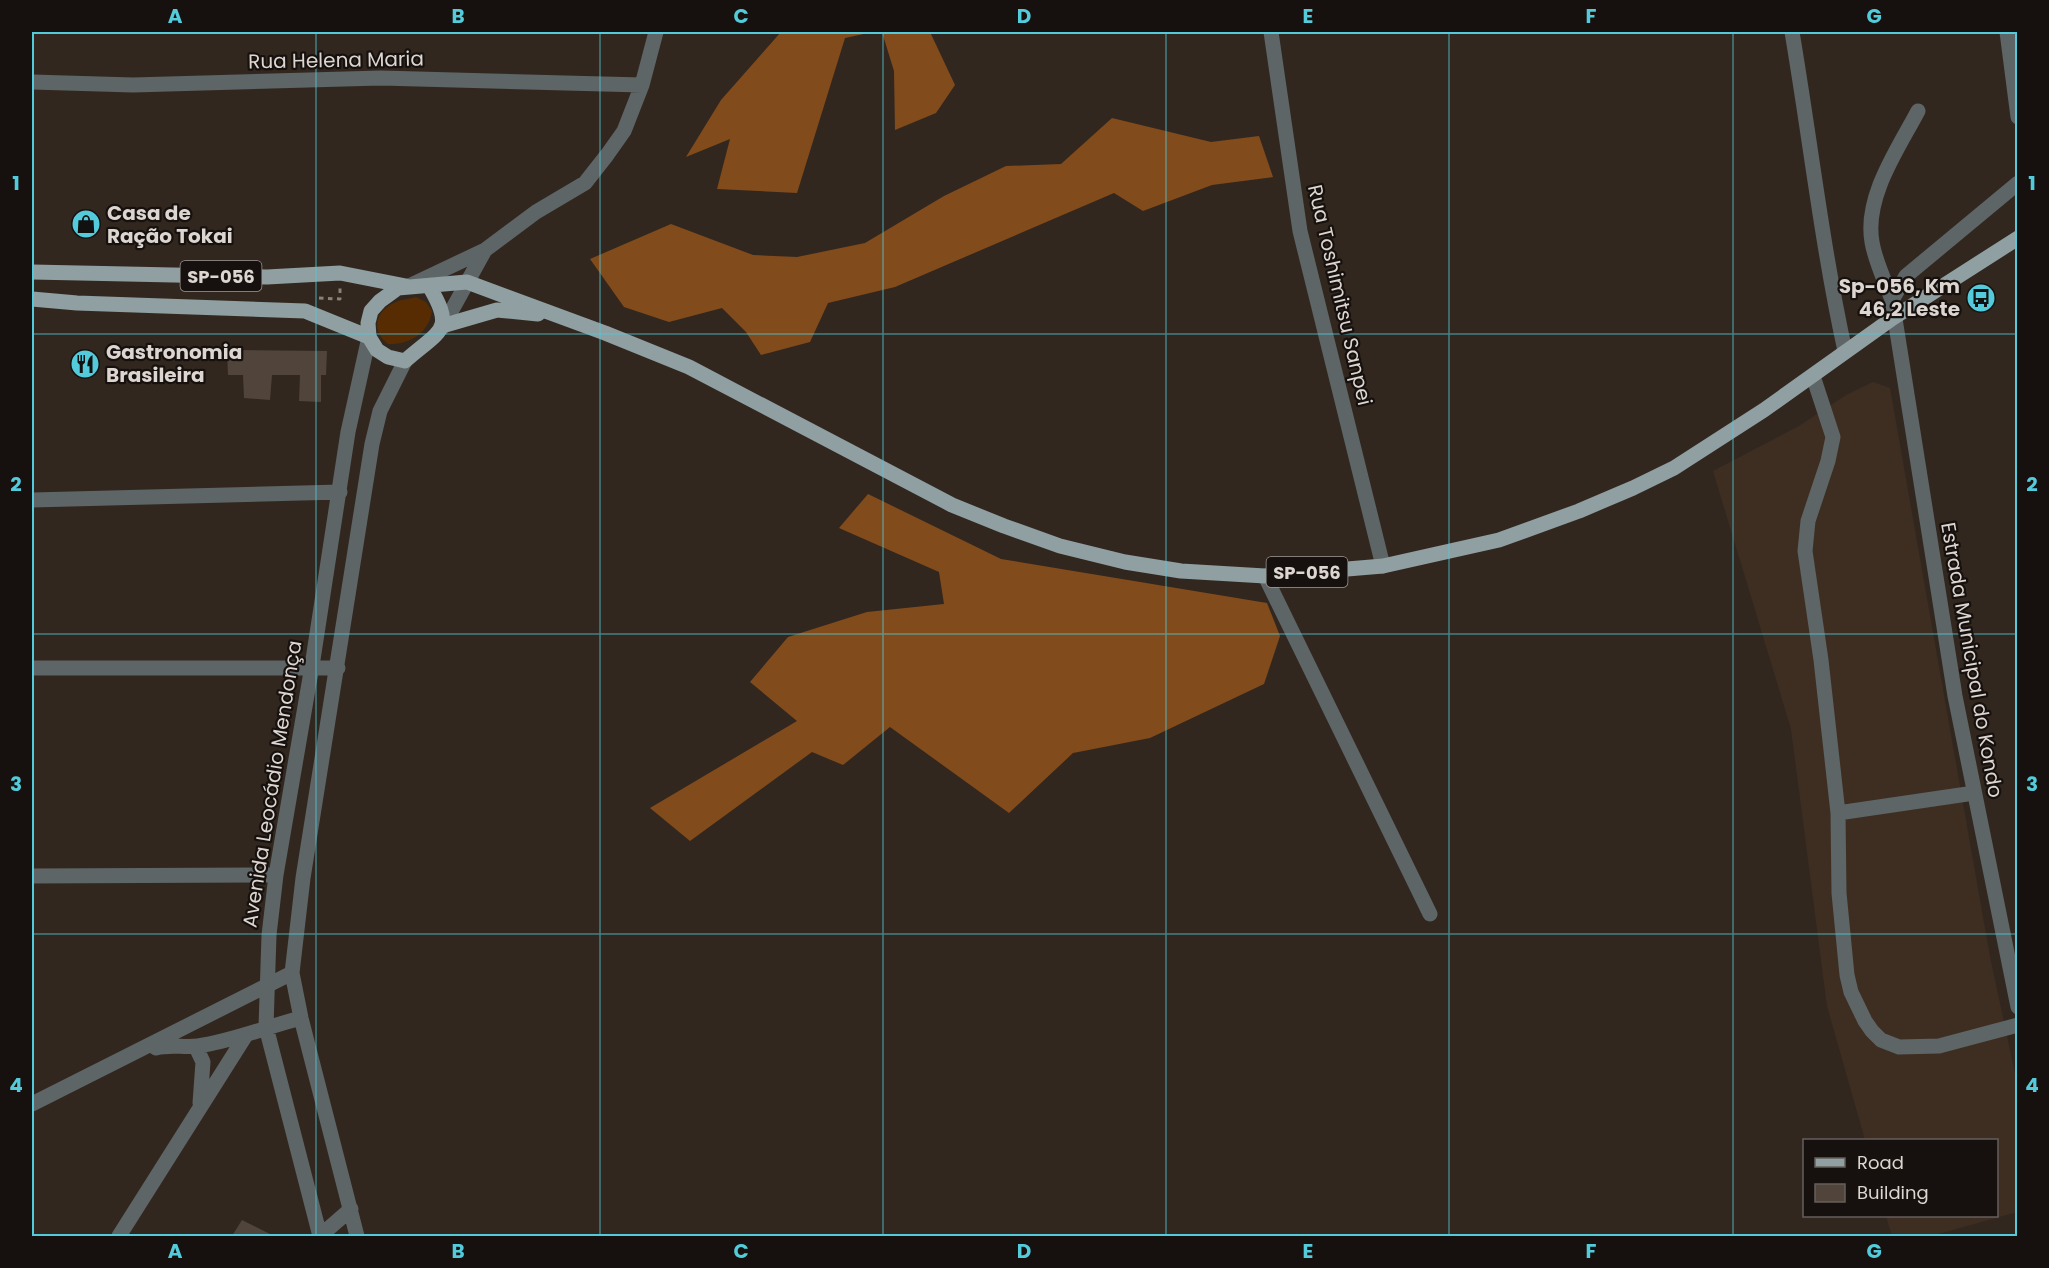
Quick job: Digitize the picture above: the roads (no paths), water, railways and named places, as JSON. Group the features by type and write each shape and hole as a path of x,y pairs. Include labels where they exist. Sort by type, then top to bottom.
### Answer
{"main road":[{"name":"SP-056","path":"429,286 466,282 690,367 952,505 1060,546 1125,562 1181,571 1265,576 1383,566 1499,540 1579,512 1622,493 1674,468 1813,376 1893,318 2018,238"},
{"name":"SP-056","path":"32,272 267,277 340,273 409,286"},
{"path":"442,327 444,319 442,308 429,286 398,288 371,311 368,323 369,337 377,350 388,357 405,361 442,327 497,310 562,317"},
{"path":"32,299 100,304 305,311 369,337"}],"street":[{"path":"409,286 485,250 536,212 585,183 624,131 642,84 656,32"},
{"name":"Rua Toshimitsu Sanpei","path":"1270,32 1300,231 1383,566"},
{"path":"1792,32 1830,281 1845,351"},
{"path":"2007,32 2018,117"},
{"name":"Rua Helena Maria","path":"32,81 133,85 381,78 642,84"},
{"name":"Estrada Municipal do Kondo","path":"1918,111 1878,192 1870,230 1872,244 1892,300 1954,696 2018,1007"},
{"path":"1892,300 1906,276 2018,183"},
{"path":"442,327 485,250"},
{"name":"Avenida Leocádio Mendonça","path":"351,1209 320,1236 266,1028 268,935 276,875 312,666 348,432 369,337"},
{"path":"357,1236 301,1018 292,973 303,878 372,444 380,411 405,361"},
{"path":"1813,376 1833,437 1808,521 1805,551 1821,660 1838,813 1839,893 1847,975 1851,992 1872,1031 1881,1040 1899,1047 1939,1046 2018,1025"},
{"path":"32,500 340,492"},
{"path":"1265,576 1430,914"},
{"path":"32,668 312,666 338,668"},
{"path":"1838,813 1974,794"},
{"path":"32,876 276,875"},
{"path":"32,1104 292,973"},
{"path":"133,1054 168,1045 196,1047 301,1018"},
{"path":"119,1236 246,1035"},
{"path":"196,1047 203,1062 200,1106"}],"place":[{"name":"Casa de Ração Tokai","path":"86,224"},
{"name":"Sp-056, Km 46,2 Leste","path":"1981,298"},
{"name":"Gastronomia Brasileira","path":"85,364"}]}
